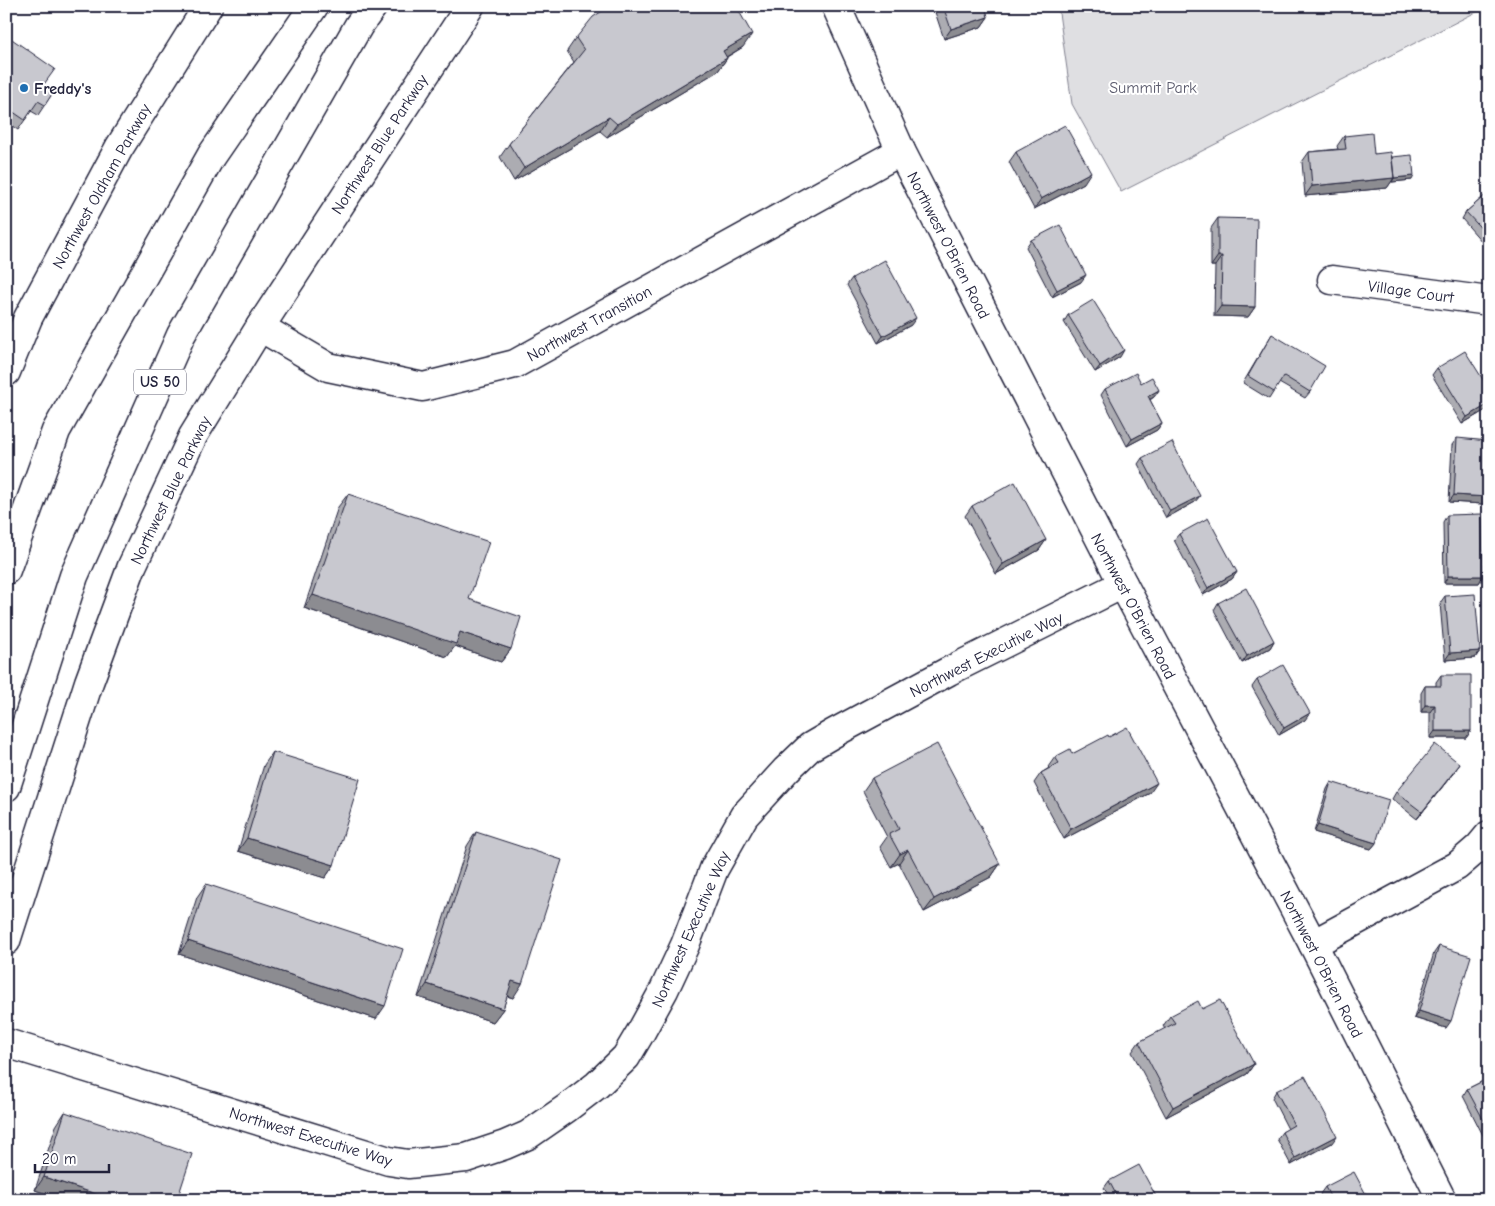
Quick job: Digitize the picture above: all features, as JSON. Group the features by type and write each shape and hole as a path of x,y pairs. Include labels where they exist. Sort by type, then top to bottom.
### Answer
{"main road":[{"name":"Northwest Oldham Parkway","path":"6,372 28,318 120,148 208,6"},
{"path":"6,570 56,431 211,156 314,6"},
{"name":"US 50","path":"6,787 74,576 181,335 359,25 373,6"},
{"name":"Northwest Blue Parkway","path":"6,941 89,682 132,566 193,436 260,327 470,6"},
{"name":"Northwest O'Brien Road","path":"836,6 901,150 1123,584 1313,944 1442,1200"},
{"name":"Northwest Transition","path":"260,327 328,367 423,387 515,364 901,150"},
{"name":"Village Court","path":"1332,280 1489,301"},
{"name":"Northwest Executive Way","path":"6,1043 389,1161 408,1164 466,1158 505,1145 528,1135 567,1108 597,1085 626,1057 664,990 685,944 714,869 744,816 780,775 810,747 949,671 1123,584"},
{"path":"1313,944 1457,866 1479,847 1489,835"}],"green space":[{"name":"Summit Park","path":"1058,6 1488,6 1121,192 1072,104"}],"building":[{"path":"610,6 736,6 752,34 723,51 727,58 617,124 609,117 524,168 509,144 584,50 576,38 593,17"},
{"path":"943,6 985,6 988,17 951,29"},
{"name":"Freddy's","path":"6,35 55,69 42,87 52,94 45,105 38,101 25,120 6,107"},
{"path":"1065,125 1091,172 1041,199 1016,152"},
{"path":"1372,133 1374,154 1391,152 1394,178 1312,186 1309,152 1346,149 1344,136"},
{"path":"1412,155 1414,176 1394,178 1392,157"},
{"path":"1489,192 1489,236 1488,236 1466,212"},
{"path":"1218,218 1257,219 1255,307 1221,306 1222,256 1218,256"},
{"path":"1060,225 1086,275 1057,290 1031,240"},
{"path":"885,260 916,318 883,336 852,278"},
{"path":"1093,300 1124,350 1100,366 1068,315"},
{"path":"1272,334 1325,366 1310,392 1284,376 1274,392 1248,376"},
{"path":"1465,351 1489,389 1489,404 1467,417 1437,368"},
{"path":"1136,373 1141,383 1152,377 1159,390 1148,396 1162,423 1132,439 1105,389"},
{"path":"1457,438 1489,441 1488,497 1454,495"},
{"path":"1172,442 1200,496 1170,511 1142,458"},
{"path":"1015,482 1046,540 1003,564 972,506"},
{"path":"348,494 489,542 469,599 521,617 511,649 460,632 456,644 313,595"},
{"path":"1482,514 1483,576 1448,576 1447,515"},
{"path":"1208,518 1237,572 1208,588 1179,534"},
{"path":"1246,588 1274,641 1247,656 1218,603"},
{"path":"1475,594 1480,651 1450,653 1445,596"},
{"path":"1283,665 1310,713 1284,728 1257,680"},
{"path":"1441,675 1471,675 1471,731 1435,731 1435,705 1425,705 1425,686 1441,686"},
{"path":"1127,727 1157,783 1071,829 1041,773 1059,763 1055,757 1070,749 1072,754"},
{"path":"937,744 1000,864 934,899 908,850 900,854 889,834 899,829 872,778"},
{"path":"1435,744 1460,764 1422,812 1396,792"},
{"path":"273,752 360,779 334,865 247,838"},
{"path":"1331,782 1389,800 1376,843 1318,825"},
{"path":"476,832 562,860 522,984 512,981 503,1009 427,984"},
{"path":"206,884 403,949 385,1006 188,941"},
{"path":"1439,946 1471,956 1451,1021 1419,1011"},
{"path":"1220,1000 1254,1064 1173,1107 1139,1042 1175,1023 1170,1016 1198,1001 1202,1009"},
{"path":"1305,1076 1337,1136 1295,1158 1282,1132 1294,1125 1276,1091"},
{"path":"1489,1078 1489,1130 1467,1089"},
{"path":"65,1112 192,1154 177,1200 104,1200 105,1197 44,1177"},
{"path":"1139,1165 1158,1200 1119,1200 1109,1181"},
{"path":"1354,1172 1369,1200 1332,1200 1325,1187"}],"place":[{"name":"Freddy's","path":"24,88"}]}
